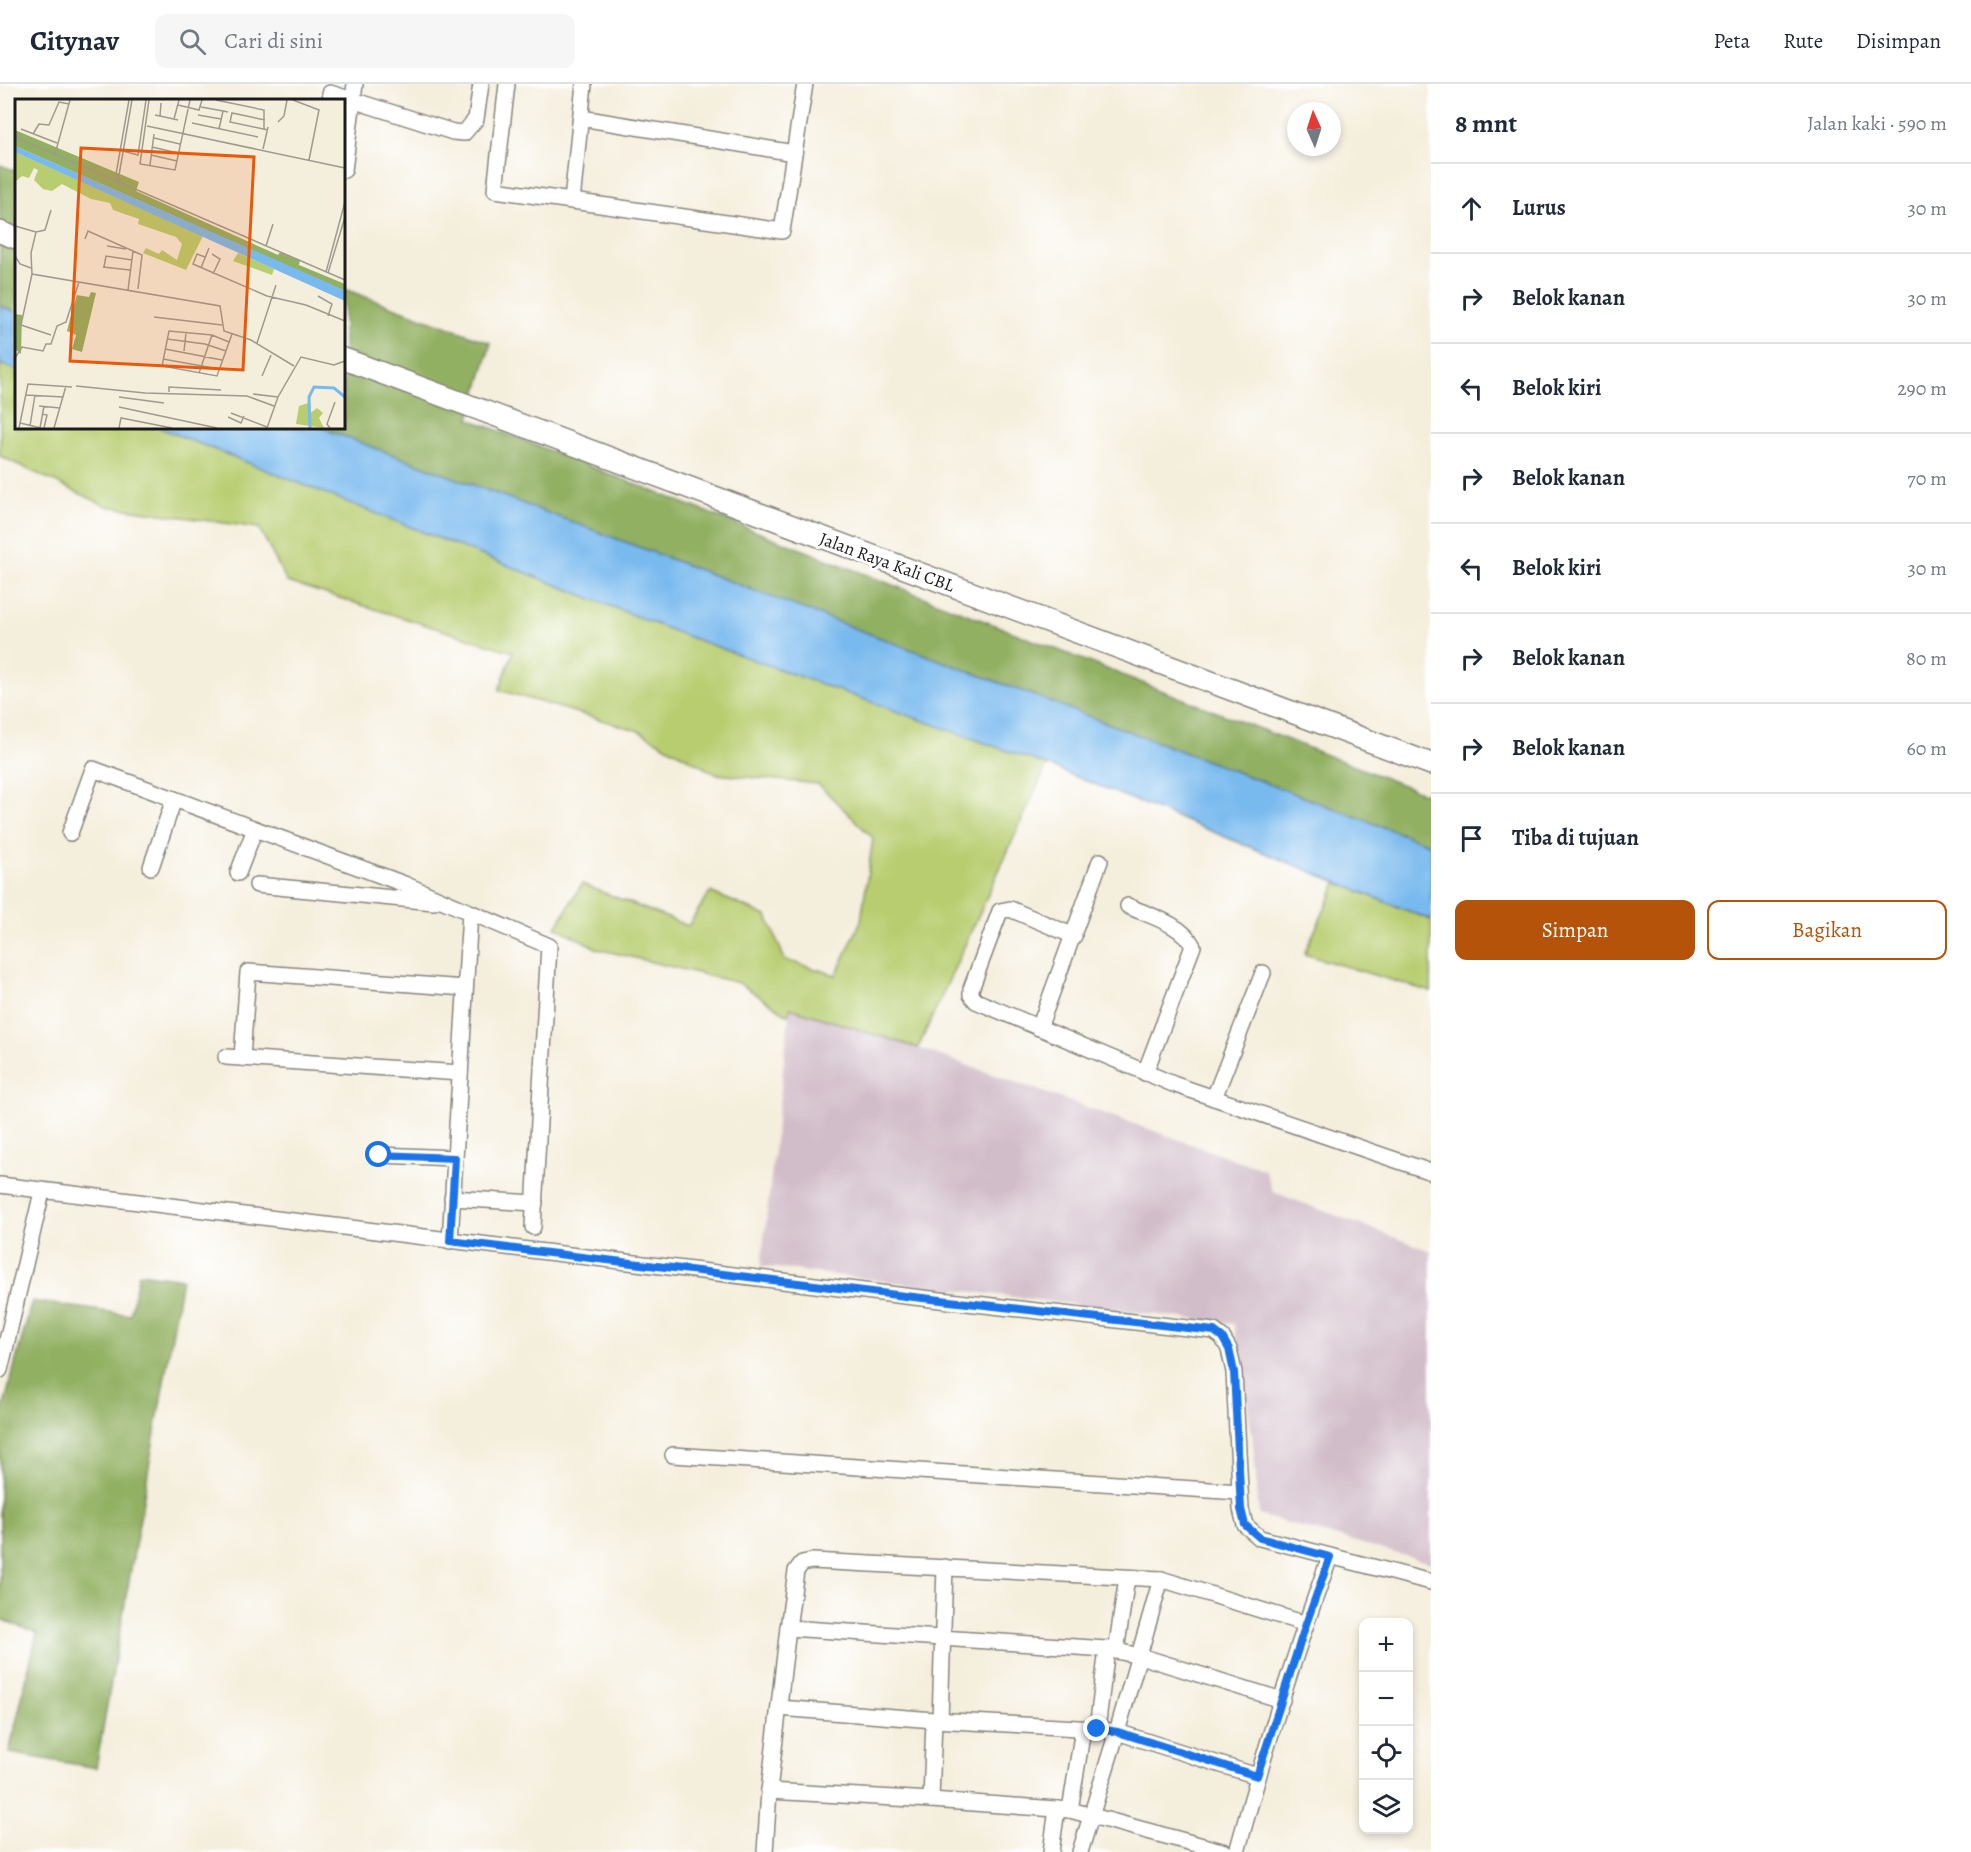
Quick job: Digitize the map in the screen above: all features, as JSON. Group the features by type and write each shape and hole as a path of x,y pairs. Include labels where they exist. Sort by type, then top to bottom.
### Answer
{"main road":[{"path":"0,232 15,238"},
{"name":"Jalan Raya Kali CBL","path":"345,359 1431,764"}],"street":[{"path":"345,162 355,84"},
{"path":"330,92 453,132 464,133 476,119 481,84"},
{"path":"507,84 495,189 782,231 805,84"},
{"path":"572,201 584,84"},
{"path":"581,118 794,153"},
{"path":"70,833 93,769 404,884 549,946 533,1227"},
{"path":"151,867 174,799"},
{"path":"238,873 255,829"},
{"path":"1040,1028 1100,861"},
{"path":"257,885 448,903"},
{"path":"1128,906 1177,928 1188,935 1193,946 1145,1073"},
{"path":"1074,936 1010,909 1003,909 1000,911 971,994 976,1001 1145,1073 1431,1172"},
{"path":"450,1241 470,913"},
{"path":"460,1073 234,1058 248,972 465,988"},
{"path":"1214,1098 1263,973"},
{"path":"379,1155 455,1158"},
{"path":"0,1185 42,1192 905,1296 1214,1331 1222,1337 1229,1349 1234,1372 1240,1492 1245,1525 1260,1538 1431,1582"},
{"path":"0,1370 42,1192"},
{"path":"452,1198 535,1203"},
{"path":"673,1455 1240,1492"},
{"path":"1237,1852 1257,1776 1330,1557"},
{"path":"765,1852 769,1791 788,1628 796,1571 802,1563 812,1561 1161,1579 1306,1624"},
{"path":"930,1800 943,1639 945,1568"},
{"path":"1051,1852 1090,1729 1127,1578"},
{"path":"1080,1852 1090,1814 1118,1732 1161,1579"},
{"path":"788,1628 1111,1650 1140,1656 1282,1700"},
{"path":"779,1708 1118,1732 1257,1776"},
{"path":"769,1791 1063,1809 1090,1814 1201,1849 1225,1852"}],"shaded area":[{"path":"790,1008 918,1048 1265,1170 1273,1192 1431,1251 1431,1563 1259,1515 1253,1440 1234,1324 761,1266"}],"green space":[{"path":"0,165 15,171 15,312 0,306"},
{"path":"345,289 491,343 469,419 1431,796 1431,845 325,429 345,429"},
{"path":"0,364 15,370 15,429 163,429 681,634 1047,765 918,1048 790,1008 788,1015 739,983 598,949 556,927 582,884 688,926 710,892 767,916 785,960 836,975 861,921 873,838 818,784 716,774 639,731 499,690 513,652 287,582 259,528 106,506 0,456"},
{"path":"1337,883 1431,920 1431,992 1304,954"},
{"path":"139,1273 182,1279 96,1768 9,1753 37,1633 0,1619 0,1420 32,1301 130,1315"}],"water":[{"path":"0,306 15,312 15,370 0,364"},
{"path":"163,429 325,429 1431,845 1431,920 1047,765 681,634"}],"route":[{"path":"379,1155 455,1158 450,1241 1214,1331 1222,1337 1229,1349 1234,1372 1241,1509 1245,1525 1260,1538 1330,1557 1257,1776 1118,1732 1097,1729"}]}
